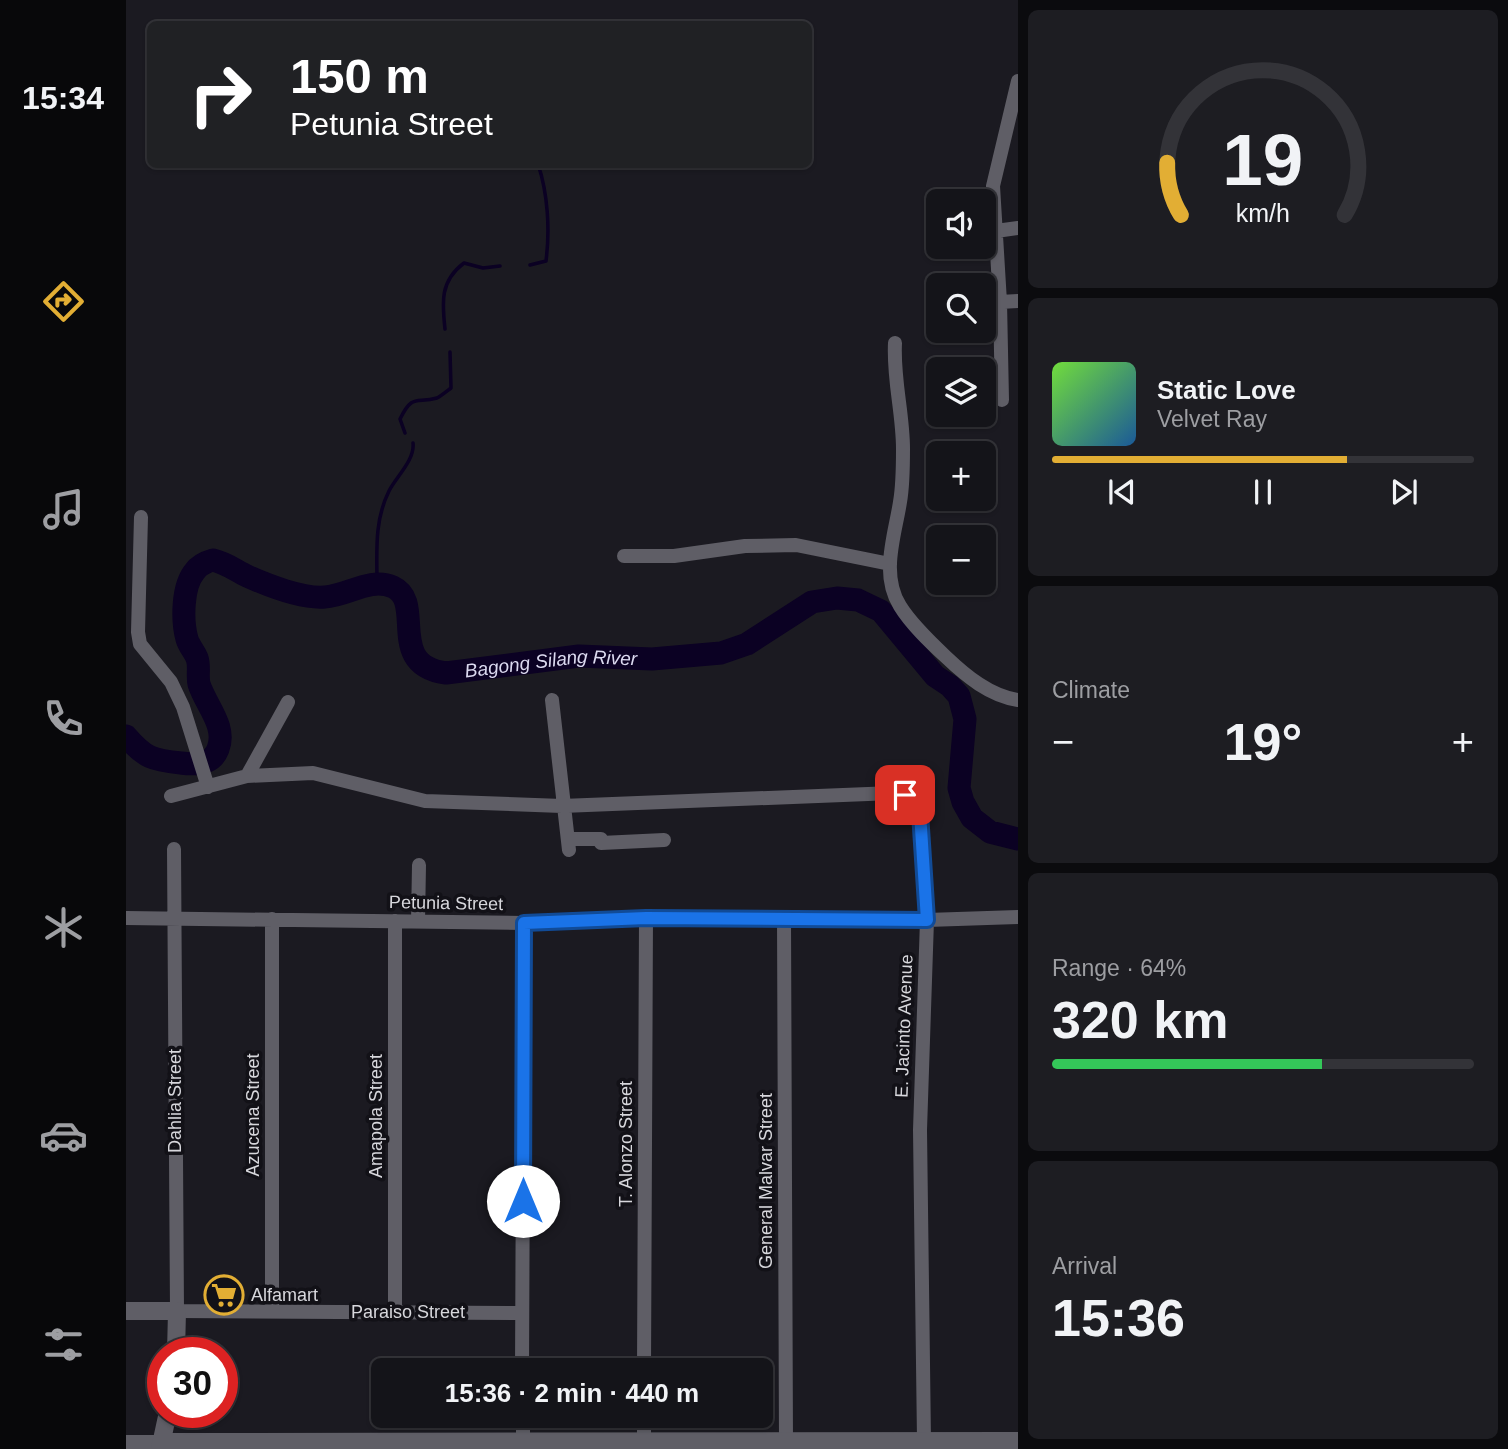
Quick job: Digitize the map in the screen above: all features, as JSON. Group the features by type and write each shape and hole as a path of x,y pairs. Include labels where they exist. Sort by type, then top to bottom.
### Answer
{"street":[{"path":"993,189 1018,81"},
{"path":"1002,400 996,231 1018,228"},
{"path":"1000,302 1018,301"},
{"path":"895,343 895,375 903,448 901,493 893,531 893,587 901,608 935,646 986,688 1002,696 1018,699"},
{"path":"141,517 140,644 177,692 208,788"},
{"path":"624,556 674,556 745,546 796,545 891,564"},
{"path":"552,700 562,806 569,844 601,839 601,843 664,840"},
{"path":"247,776 288,702"},
{"path":"171,796 247,776 313,773 425,802 562,806"},
{"name":"E. Jacinto Avenue","path":"562,806 893,793 905,795 915,801 920,813 927,920 920,1130 923,1441"},
{"name":"Dahlia Street","path":"174,849 176,1337"},
{"path":"418,922 419,866"},
{"name":"Petunia Street","path":"126,918 524,923 646,918 927,920 1018,917"},
{"name":"T. Alonzo Street","path":"644,1358 646,918"},
{"name":"General Malvar Street","path":"784,918 786,1443"},
{"name":"Azucena Street","path":"272,919 272,1311"},
{"name":"Amapola Street","path":"395,921 395,1311"},
{"path":"522,1358 524,923"},
{"name":"Paraiso Street","path":"126,1311 522,1313"},
{"path":"523,1428 523,1446"},
{"path":"644,1428 644,1446"},
{"path":"126,1442 161,1445 644,1446 1018,1441"}],"waterway":[{"path":"530,265 546,261 548,225 539,168"},
{"path":"445,329 444,293 456,270 464,263 483,268 500,266"},
{"path":"405,433 400,419 408,406 416,401 437,398 451,388 450,352"},
{"path":"377,584 377,537 384,502 411,456 413,443"},
{"name":"Bagong Silang River","path":"126,736 144,753 171,762 202,763 212,758 218,749 218,724 199,684 198,661 187,639 184,623 185,594 191,577 199,567 213,560 285,591 306,596 333,596 376,584 393,587 402,595 407,606 411,646 417,658 428,668 446,673 579,656 652,659 721,653 747,644 812,602 837,598 858,600 881,611 935,676 959,696 965,719 959,788 963,802 972,818 990,832 1018,839"}],"place":[{"name":"Alfamart","path":"224,1295"}],"route":[{"path":"523,1201 524,923 646,918 927,920 920,813 915,801 905,795"}]}
